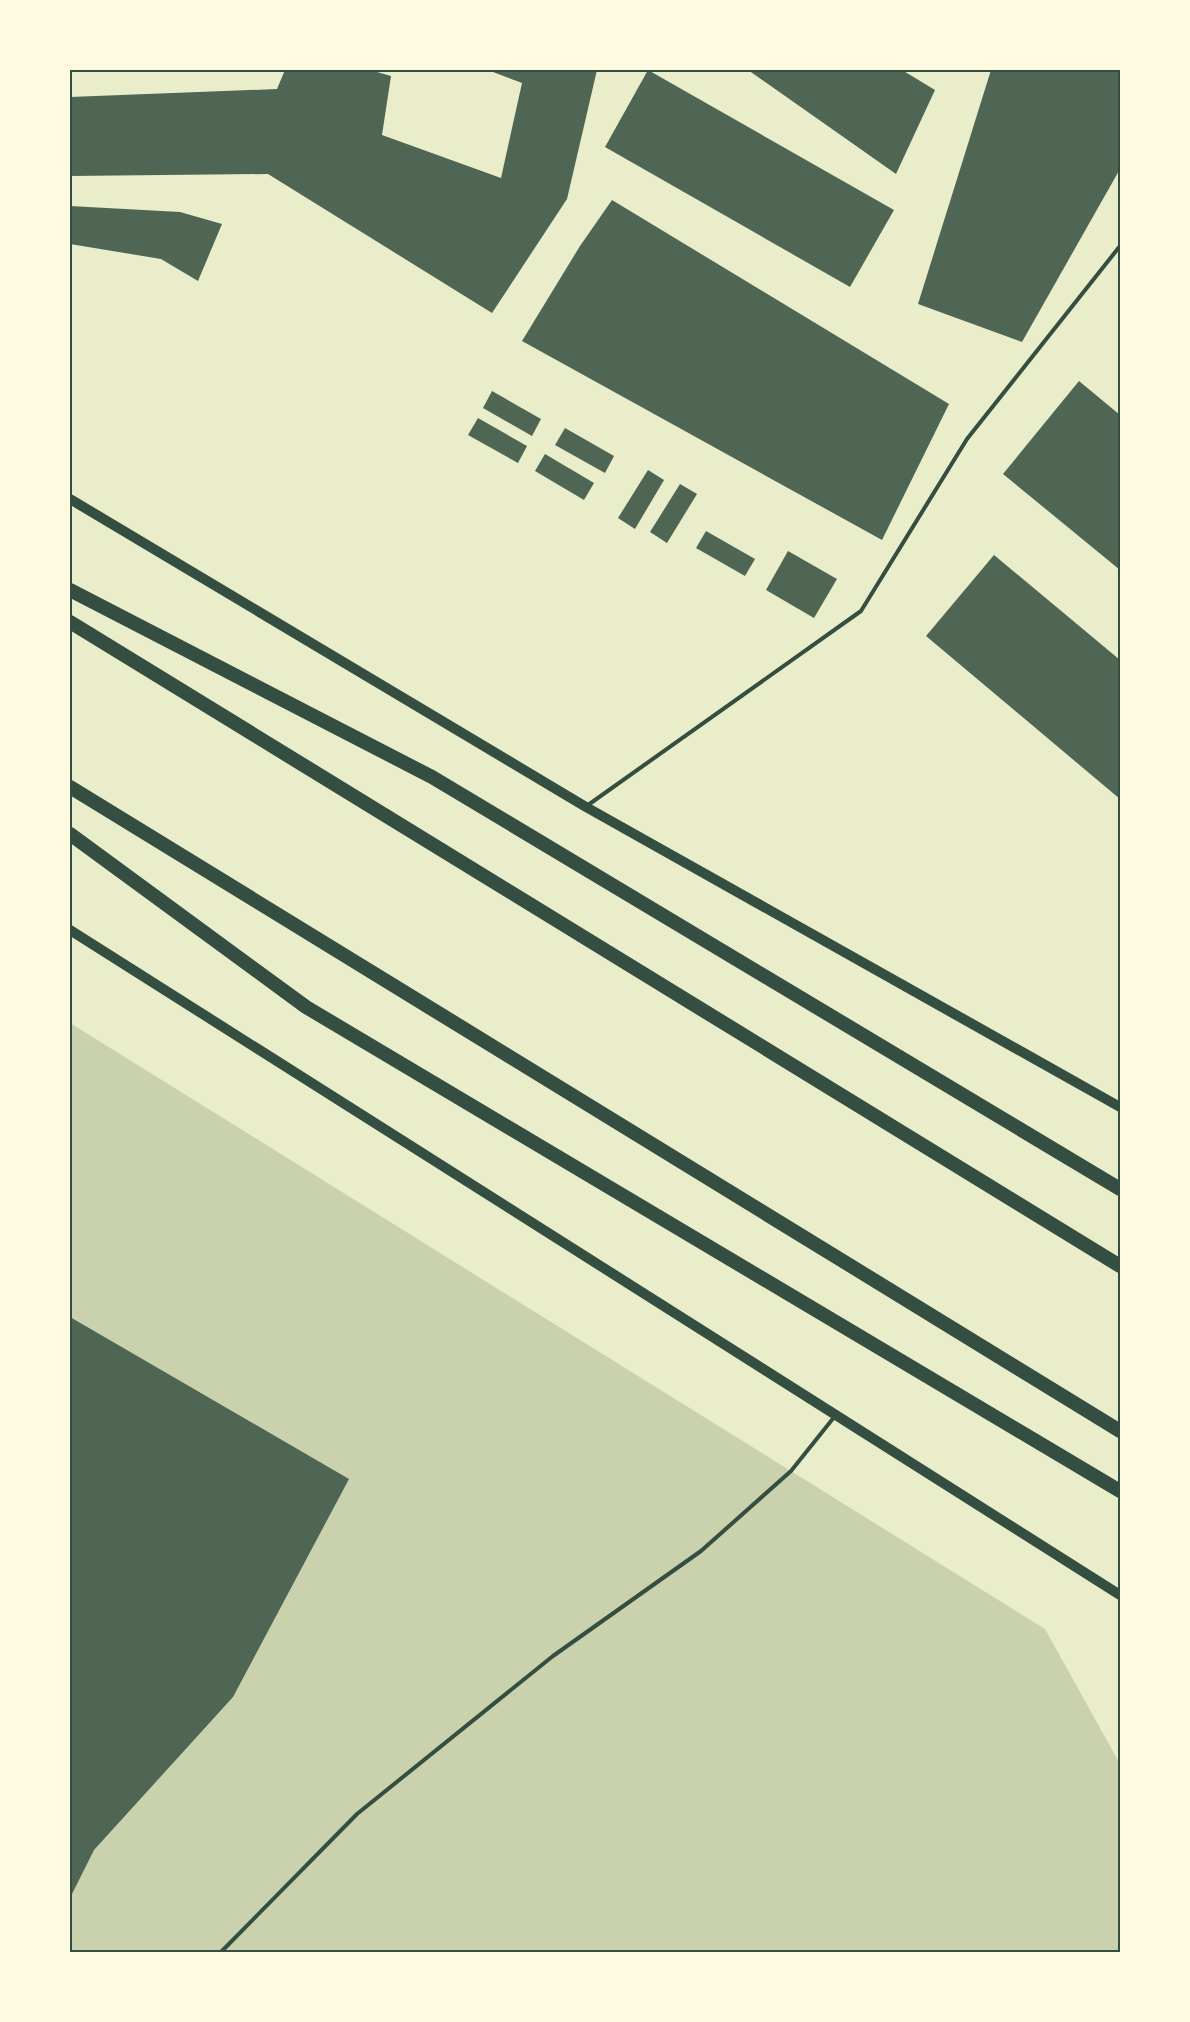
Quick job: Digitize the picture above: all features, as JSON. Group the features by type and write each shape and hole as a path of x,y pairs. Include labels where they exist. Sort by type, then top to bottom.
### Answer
{"highway":[{"path":"70,590 432,777 1120,1189"},
{"path":"70,622 1120,1266"},
{"path":"70,788 1120,1431"},
{"path":"70,834 306,1007 1120,1491"}],"main road":[{"path":"70,499 586,807 1120,1107"},
{"path":"70,930 1120,1595"}],"lane":[{"path":"586,807 861,611 967,439 1120,246"},
{"path":"221,1952 357,1814 553,1656 700,1551 791,1471 836,1414"}],"green space":[{"path":"70,1023 1045,1629 1120,1764 1120,1952 70,1952"}],"building":[{"path":"285,70 370,70 391,76 382,135 501,178 522,83 493,72 494,70 597,70 567,199 492,313 268,174 70,176 70,97 277,89"},
{"path":"648,70 894,210 850,287 605,147"},
{"path":"748,70 902,70 935,90 896,174"},
{"path":"991,70 1120,70 1120,169 1022,342 918,304"},
{"path":"612,200 949,404 882,540 522,341 580,246"},
{"path":"70,206 180,212 222,224 198,281 161,259 70,244"},
{"path":"1079,381 1120,415 1120,570 1003,474"},
{"path":"492,391 541,419 532,436 483,408"},
{"path":"478,418 527,446 518,463 468,435"},
{"path":"565,428 614,456 605,473 555,445"},
{"path":"545,454 594,483 584,500 535,471"},
{"path":"648,470 664,480 635,529 618,518"},
{"path":"680,484 697,494 667,543 650,532"},
{"path":"706,531 755,559 745,576 696,548"},
{"path":"788,551 837,579 814,618 766,590"},
{"path":"994,555 1120,660 1120,799 926,636"},
{"path":"70,1317 349,1479 233,1697 94,1850 70,1898"}]}
